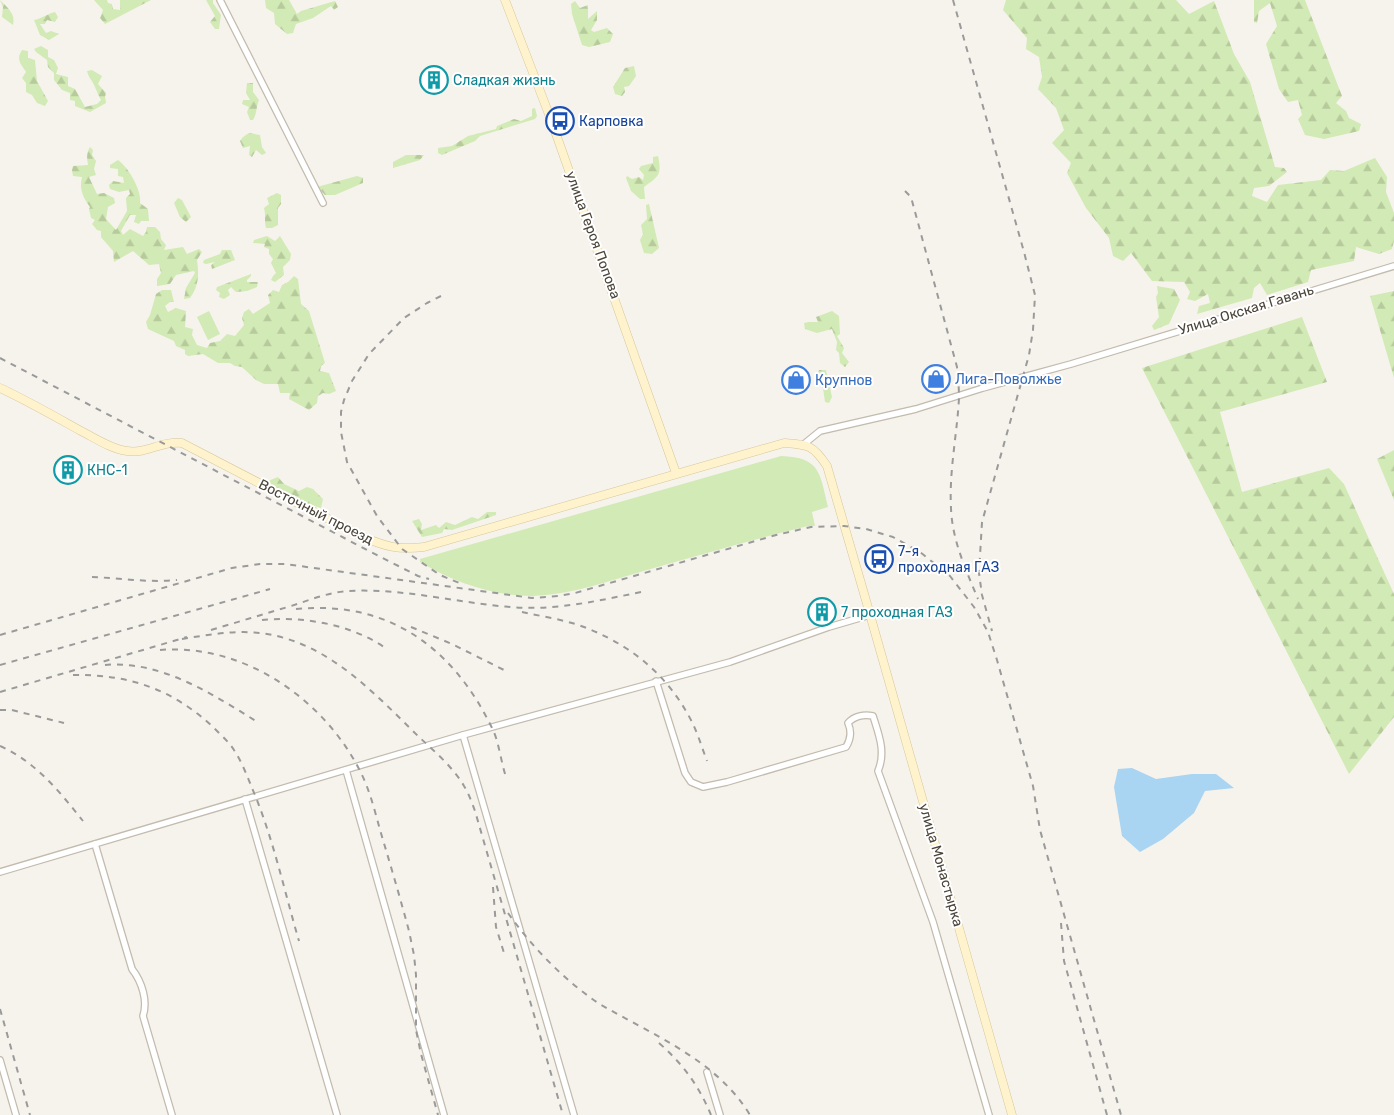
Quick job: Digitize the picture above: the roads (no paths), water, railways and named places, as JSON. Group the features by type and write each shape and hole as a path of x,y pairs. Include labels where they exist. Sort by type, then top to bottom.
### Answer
{"street":[{"path":"220,0 323,203"},
{"name":"улица Героя Попова","path":"505,0 570,170 676,473"},
{"name":"Улица Окская Гавань","path":"804,444 820,431 916,409 1394,266"},
{"name":"Восточный проезд","path":"0,388 102,442 125,451 142,452 171,442 182,443 363,537 388,547 402,549 424,547 784,443 804,444"},
{"name":"улица Монастырка","path":"804,444 817,451 826,466 1012,1115"},
{"path":"0,872 463,735 730,662 829,627 870,616"},
{"path":"656,682 685,773 691,782 703,787 727,782 846,747 850,741 851,730 848,723 850,720 863,715 873,716 883,752 882,762 878,771 933,922 988,1115"},
{"path":"463,735 574,1115"},
{"path":"346,770 444,1115"},
{"path":"245,800 337,1115"},
{"path":"95,844 132,969 139,978 146,1006 143,1016 172,1115"},
{"path":"0,1060 16,1115"},
{"path":"708,1072 720,1115"}],"water":[{"path":"1132,768 1156,779 1192,774 1216,774 1234,788 1205,791 1194,813 1163,839 1140,852 1122,836 1114,787 1118,769"}],"railway":[{"path":"953,0 1035,295 1029,355 982,522 979,573 982,595 992,631"},
{"path":"905,191 911,197 957,367 959,398 951,480 952,520 960,555 978,599"},
{"path":"441,296 404,318 369,354 352,381 344,400 341,412 341,432 347,462 377,516 402,549 440,575 464,585"},
{"path":"0,358 369,551 418,576 429,579"},
{"path":"0,635 232,568 260,564 285,564 532,598 575,593 776,535 811,527 844,526 866,529 893,537 920,552 950,576 974,607 988,632 1033,786 1040,830 1121,1115"},
{"path":"92,577 145,581 177,580"},
{"path":"0,665 270,589"},
{"path":"211,630 334,593 349,591 390,592 528,608 579,604 646,591"},
{"path":"296,609 330,608 361,613 389,622 415,635 438,653 459,675 477,701 493,730 506,777"},
{"path":"522,612 581,626 606,637 636,655 673,691 694,727 707,761"},
{"path":"262,620 293,619 325,623 371,639 384,647"},
{"path":"411,627 452,644 504,670"},
{"path":"182,639 206,635 253,632 277,636 318,652 354,676 370,690 437,753 460,779 475,811 563,1115"},
{"path":"0,692 187,637"},
{"path":"160,650 191,650 221,656 250,666 278,681 303,699 325,721 344,745 360,771 370,796 409,931 416,975 416,1030 438,1115"},
{"path":"105,665 126,665 166,674 224,701 259,723"},
{"path":"73,675 112,677 149,686 182,703 198,714 230,744 244,769 266,825 299,941"},
{"path":"0,710 12,710 64,723"},
{"path":"0,746 25,760 46,778 83,821"},
{"path":"493,887 496,927 504,953"},
{"path":"508,913 527,938 573,984 598,1003 682,1050 701,1063 736,1095 750,1115"},
{"path":"1061,923 1064,961 1107,1115"},
{"path":"0,1009 30,1115"},
{"path":"659,1043 690,1076 711,1115"}],"place":[{"name":"Сладкая жизнь","path":"434,80"},
{"name":"Карповка","path":"560,121"},
{"name":"Лига-Поволжье","path":"936,379"},
{"name":"Крупнов","path":"796,380"},
{"name":"КНС-1","path":"68,470"},
{"name":"7-я проходная ГАЗ","path":"879,559"},
{"name":"7 проходная ГАЗ","path":"822,612"}]}
